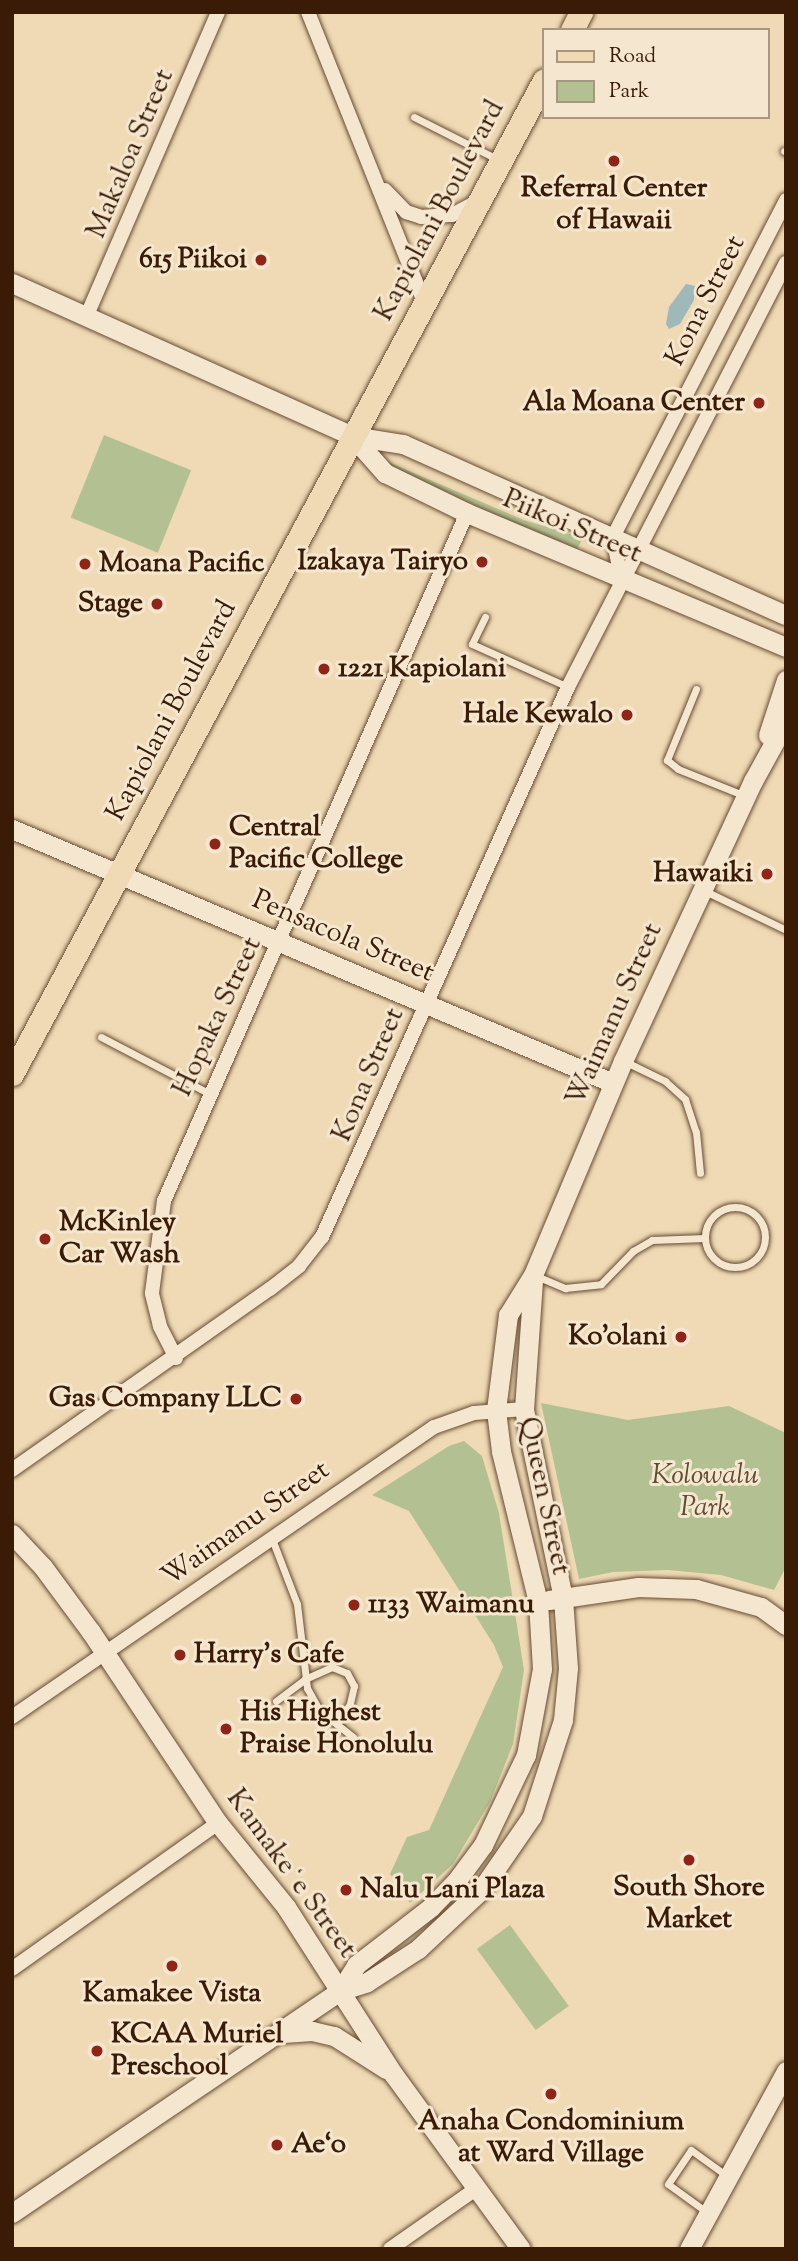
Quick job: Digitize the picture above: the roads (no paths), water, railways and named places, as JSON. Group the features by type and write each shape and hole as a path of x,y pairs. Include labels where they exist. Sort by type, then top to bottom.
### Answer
{"main road":[{"path":"573,28 581,12"},
{"name":"Kapiolani Boulevard","path":"12,1074 542,84"}],"street":[{"name":"Makaloa Street","path":"87,315 218,12"},
{"path":"308,12 379,183 424,302"},
{"path":"379,183 407,212 421,217 452,215 478,201"},
{"name":"Kona Street","path":"613,537 786,200"},
{"name":"Kona Street","path":"12,1470 176,1358 299,1265 322,1237 568,687 621,578 640,548 786,263"},
{"name":"Piikoi Street","path":"12,283 352,436 403,444 786,615"},
{"name":"Piikoi Street","path":"352,436 385,474 467,513 786,647"},
{"name":"Hopaka Street","path":"176,1358 154,1303 154,1250 164,1201 208,1093 282,941 467,513"},
{"path":"613,537 621,578"},
{"name":"Waimanu Street","path":"750,788 786,680"},
{"name":"Waimanu Street","path":"533,1275 613,1083 750,788 786,721"},
{"name":"Pensacola Street","path":"12,829 613,1083"},
{"name":"Queen Street","path":"12,2213 340,1991 367,1982 409,1955 457,1915 507,1858 532,1816 563,1720 568,1668 563,1598 524,1409 533,1275"},
{"name":"Queen Street","path":"340,1991 356,1965 431,1907 457,1880 484,1845 509,1798 537,1712 542,1669 538,1602 500,1451 496,1410 508,1315 533,1275"},
{"name":"Waimanu Street","path":"12,1717 434,1427 496,1410 524,1409"},
{"name":"Kamakeʻe Street","path":"12,1534 43,1567 218,1822 264,1876 394,2075 521,2249"},
{"name":"Queen Street","path":"538,1602 638,1587 696,1589 761,1607 785,1622"},
{"path":"12,1969 218,1822"},
{"path":"278,2034 303,2031 334,2036 394,2075"},
{"path":"689,2249 711,2215 786,2071"},
{"path":"390,2249 477,2188"}],"lane":[{"path":"414,117 500,161"},
{"path":"485,617 472,644 568,687"},
{"path":"696,689 667,760 678,769 750,788"},
{"path":"702,890 786,930"},
{"path":"101,1037 208,1093"},
{"path":"624,1061 665,1081 685,1099 696,1132 700,1173"},
{"path":"727,1208 756,1214 765,1232 761,1252 737,1267 719,1263 705,1238 711,1219 727,1208"},
{"path":"533,1275 565,1288 601,1284 633,1251 652,1240 705,1238"},
{"path":"272,1539 297,1604 305,1679 320,1711 353,1737"},
{"path":"276,1701 305,1679 332,1667 347,1673 354,1686 350,1704 337,1724"},
{"path":"711,2215 668,2184 691,2150 731,2178"}],"water":[{"path":"686,284 695,286 694,300 680,324 669,329 666,324 669,307"}],"place":[{"name":"Referral Center of Hawaii","path":"614,161"},
{"name":"615 Piikoi","path":"261,260"},
{"name":"Ala Moana Center","path":"759,403"},
{"name":"Izakaya Tairyo","path":"482,562"},
{"name":"Moana Pacific","path":"85,564"},
{"name":"Stage","path":"157,604"},
{"name":"1221 Kapiolani","path":"324,669"},
{"name":"Hale Kewalo","path":"627,715"},
{"name":"Central Pacific College","path":"215,844"},
{"name":"Hawaiki","path":"767,874"},
{"name":"McKinley Car Wash","path":"45,1239"},
{"name":"Ko'olani","path":"681,1337"},
{"name":"Gas Company LLC","path":"296,1399"},
{"name":"1133 Waimanu","path":"354,1605"},
{"name":"Harry’s Cafe","path":"180,1655"},
{"name":"His Highest Praise Honolulu","path":"226,1729"},
{"name":"South Shore Market","path":"689,1860"},
{"name":"Nalu Lani Plaza","path":"346,1890"},
{"name":"Kamakee Vista","path":"172,1966"},
{"name":"KCAA Muriel Preschool","path":"97,2051"},
{"name":"Anaha Condominium at Ward Village","path":"551,2094"},
{"name":"Ae‘o","path":"277,2145"}],"park label":[{"name":"Kolowalu Park","path":"705,1492"}]}
